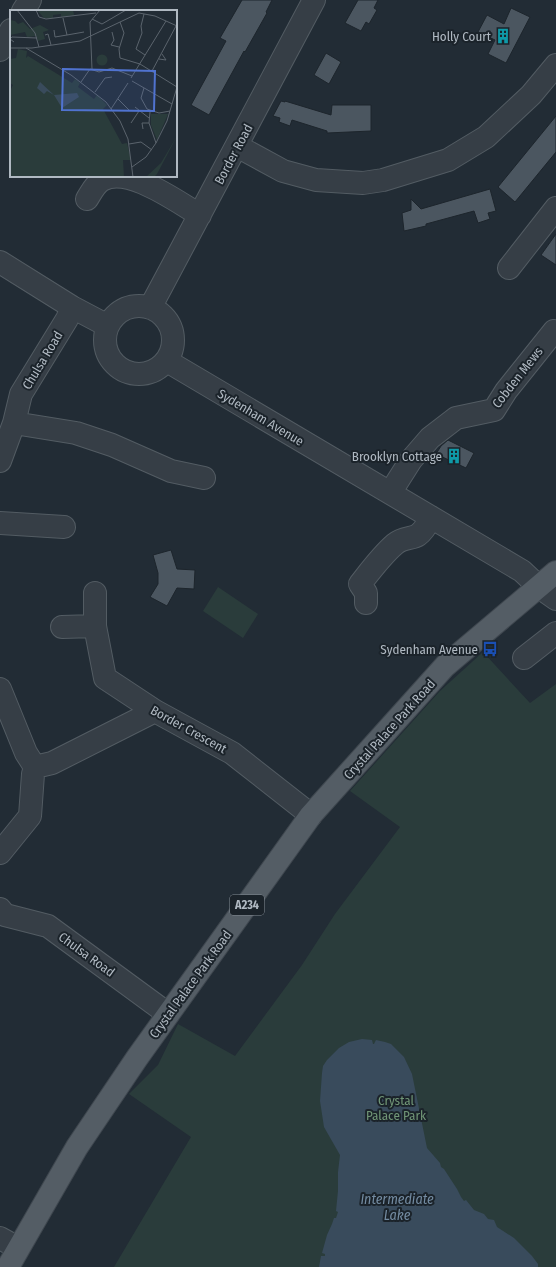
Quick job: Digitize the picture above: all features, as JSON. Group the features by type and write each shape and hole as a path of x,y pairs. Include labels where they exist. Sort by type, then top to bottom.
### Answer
{"main road":[{"name":"Crystal Palace Park Road","path":"8,1267 9,1243 168,1014 311,815 445,666 548,593 556,572"}],"street":[{"path":"24,10 30,0"},
{"name":"Border Road","path":"150,308 314,0"},
{"path":"0,57 10,63"},
{"path":"237,146 283,171 316,180 363,183 383,180 448,160 486,136 531,95 556,65"},
{"path":"87,200 94,188 101,181 110,177 120,177 132,179 142,183 200,215"},
{"path":"509,268 556,208"},
{"path":"0,262 72,307 108,326"},
{"path":"137,306 150,308 158,312 165,318 172,330 173,344 167,361 160,368 152,372 144,374 126,372 111,361 107,353 105,335 108,326 113,318 128,308 137,306"},
{"name":"Chulsa Road","path":"0,461 14,423 22,393 67,319 72,307"},
{"name":"Cobden Mews","path":"390,492 411,460 430,438 456,418 494,410 506,391 554,331"},
{"name":"Sydenham Avenue","path":"167,361 522,571 548,593"},
{"path":"14,423 76,433 112,445 170,471 204,478"},
{"path":"366,603 366,593 360,584 380,558 397,542 407,537 420,534 431,517"},
{"path":"0,524 64,527"},
{"name":"Border Crescent","path":"95,593 94,626 105,678 155,711 232,753 311,815"},
{"path":"62,627 94,626"},
{"path":"524,658 556,633"},
{"path":"1,694 26,754 35,767"},
{"path":"35,767 52,763 155,711"},
{"path":"0,853 30,816 33,774 35,767"},
{"name":"Chulsa Road","path":"0,909 6,915 48,926 168,1014"}],"green space":[{"path":"218,587 258,614 243,638 203,611"},
{"name":"Crystal Palace Park","path":"483,652 530,703 556,684 556,1267 114,1267 191,1137 129,1094 158,1065 178,1024 235,1056 302,965 335,914 400,827 350,791 440,691"}],"water":[{"name":"Intermediate Lake","path":"362,1039 372,1040 373,1044 376,1040 391,1044 404,1057 412,1074 427,1148 440,1163 441,1167 444,1169 464,1201 466,1200 474,1210 484,1214 488,1219 494,1220 497,1227 514,1238 532,1256 538,1264 538,1267 319,1267 321,1256 325,1256 325,1254 322,1253 327,1235 338,1212 336,1211 340,1155 324,1127 320,1101 323,1066 339,1048 349,1042"}],"building":[{"path":"242,0 272,0 266,12 267,13 245,52 244,51 209,115 191,105 226,41 220,38"},
{"path":"358,0 378,0 374,8 377,10 369,24 366,22 361,31 345,23"},
{"name":"Holly Court","path":"511,8 530,17 506,63 488,54 495,40 478,32 487,15 504,24"},
{"path":"326,53 341,62 329,84 314,75"},
{"path":"281,101 331,115 332,105 371,105 371,131 327,133 327,131 292,120 290,126 279,122 280,118 273,116"},
{"path":"556,116 556,152 515,202 498,187"},
{"path":"490,189 496,211 488,213 490,219 478,223 474,211 426,224 426,226 404,231 402,213 411,210 411,199 421,209"},
{"path":"556,234 556,265 541,255"},
{"name":"Brooklyn Cottage","path":"448,440 474,453 466,468 436,454 441,446"},
{"path":"171,550 177,569 195,570 194,589 177,588 167,606 150,597 158,584 158,573 153,555"}],"place":[{"name":"Holly Court","path":"503,36"},
{"name":"Brooklyn Cottage","path":"454,456"},
{"name":"Sydenham Avenue","path":"490,649"}]}
